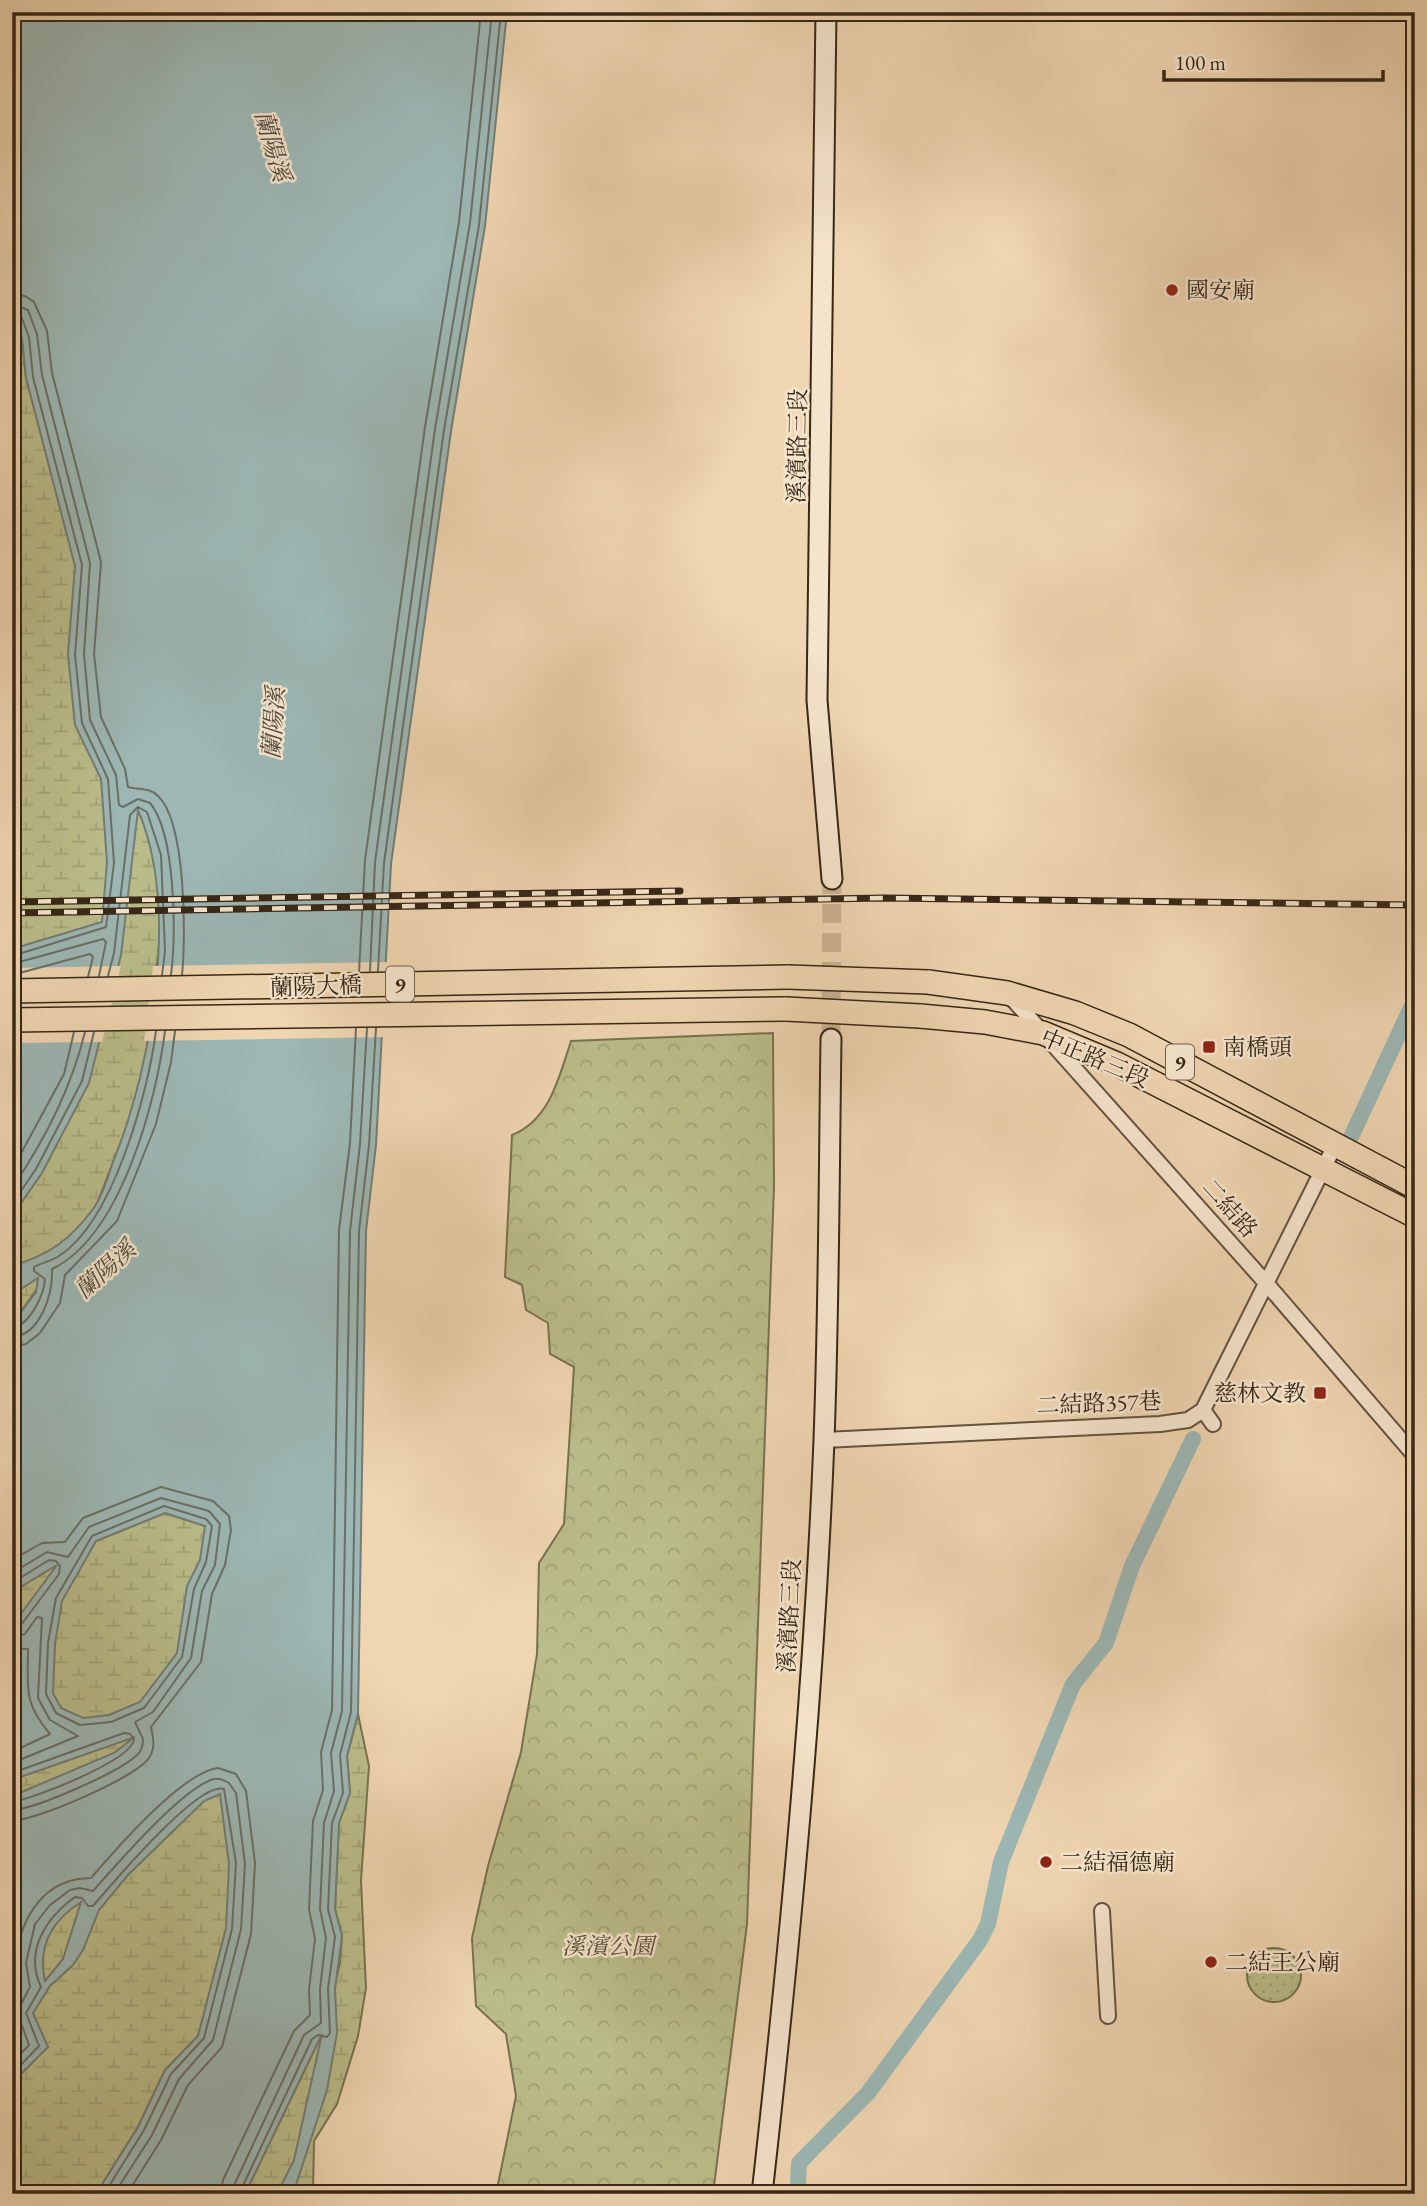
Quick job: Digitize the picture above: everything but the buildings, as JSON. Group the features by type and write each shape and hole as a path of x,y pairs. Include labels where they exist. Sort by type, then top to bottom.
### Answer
{"main road":[{"name":"中正路三段","path":"788,977 928,982 1007,993 1075,1013 1129,1035 1415,1187"},
{"name":"蘭陽大橋","path":"12,991 788,977"},
{"name":"中正路三段","path":"786,1009 985,1022 1044,1033 1117,1064 1415,1216"},
{"name":"蘭陽大橋","path":"12,1020 786,1009"}],"street":[{"name":"溪濱路三段","path":"826,12 817,700 832,879"},
{"name":"二結路","path":"1007,993 1266,1283 1415,1456"},
{"name":"溪濱路三段","path":"762,2194 798,1856 824,1440 831,1039"},
{"path":"1213,1424 1203,1410 1335,1144"},
{"name":"二結路357巷","path":"824,1440 1160,1424 1188,1420 1203,1410"},
{"path":"1102,1911 1108,2016"}],"green space":[{"path":"12,311 22,338 26,378 168,868 146,1057 131,1116 96,1206 12,1324"},
{"name":"溪濱公園","path":"773,1033 774,1187 747,1924 713,2194 496,2194 516,2096 506,2034 476,2006 472,1938 488,1866 521,1752 537,1654 539,1563 564,1524 574,1367 550,1354 548,1323 526,1310 522,1285 505,1277 512,1135 536,1119 544,1108 557,1083 571,1041"},
{"path":"165,1513 205,1526 221,1550 192,1631 166,1688 134,1736 116,1752 79,1771 12,1796 12,1592 96,1541"},
{"path":"358,1714 369,1766 361,1881 366,1988 358,2036 337,2104 314,2141 313,2194 245,2194 324,2030 340,1963 342,1936 335,1909 339,1823 350,1793 347,1756"},
{"path":"189,1730 254,1858 198,2036 165,2070 138,2127 96,2194 12,2194 12,1914"},
{"path":"1274,1948 1293,1956 1301,1975 1293,1994 1274,2002 1255,1994 1247,1975 1255,1956"}],"water":[{"name":"蘭陽溪","path":"12,12 507,12 485,226 451,431 391,864 376,1145 366,1231 358,1714 347,1756 350,1793 339,1823 335,1909 342,1936 335,1989 337,2033 327,2090 293,2194 277,2194 294,2160 322,2034 245,2194 96,2194 138,2127 165,2070 198,2036 226,1928 229,1864 220,1794 204,1801 128,1875 99,1910 83,1950 73,1965 50,1986 33,2013 48,2047 12,2083 12,1796 114,1753 135,1737 12,1780 12,1626 57,1565 12,1592 12,1324 36,1292 38,1278 12,1295 12,1266 37,1257 58,1245 97,1204 128,1121 140,1079 156,986 159,938 151,849 138,810 121,955 89,1083 42,1173 12,1216 12,949 102,922 107,862 101,779 75,725 68,654 75,566 26,378 22,338 12,311","holes":["165,1513 205,1526 200,1560 187,1586 177,1653 140,1702 109,1715 83,1718 61,1708 53,1693 55,1644 62,1601 96,1541","81,1902 63,1959 45,1981 45,1945 62,1917"]}],"pier":[{"path":"389,962 386,1037 144,1041 153,966"},
{"path":"121,966 102,1042 12,1043 12,968"}],"waterway":[{"path":"1352,1135 1415,999"},
{"path":"801,2194 798,2186 799,2163 868,2093 980,1940 988,1924 1001,1862 1073,1684 1106,1643 1132,1566 1193,1439"}],"tunnel":[{"path":"831,1039 832,879"}],"railway":[{"path":"12,902 680,891"},
{"path":"12,913 885,898 1415,905"}],"place":[{"name":"國安廟","path":"1172,290"},
{"name":"南橋頭","path":"1209,1047"},
{"name":"慈林文教","path":"1320,1393"},
{"name":"二結福德廟","path":"1046,1862"},
{"name":"二結王公廟","path":"1211,1962"}]}
